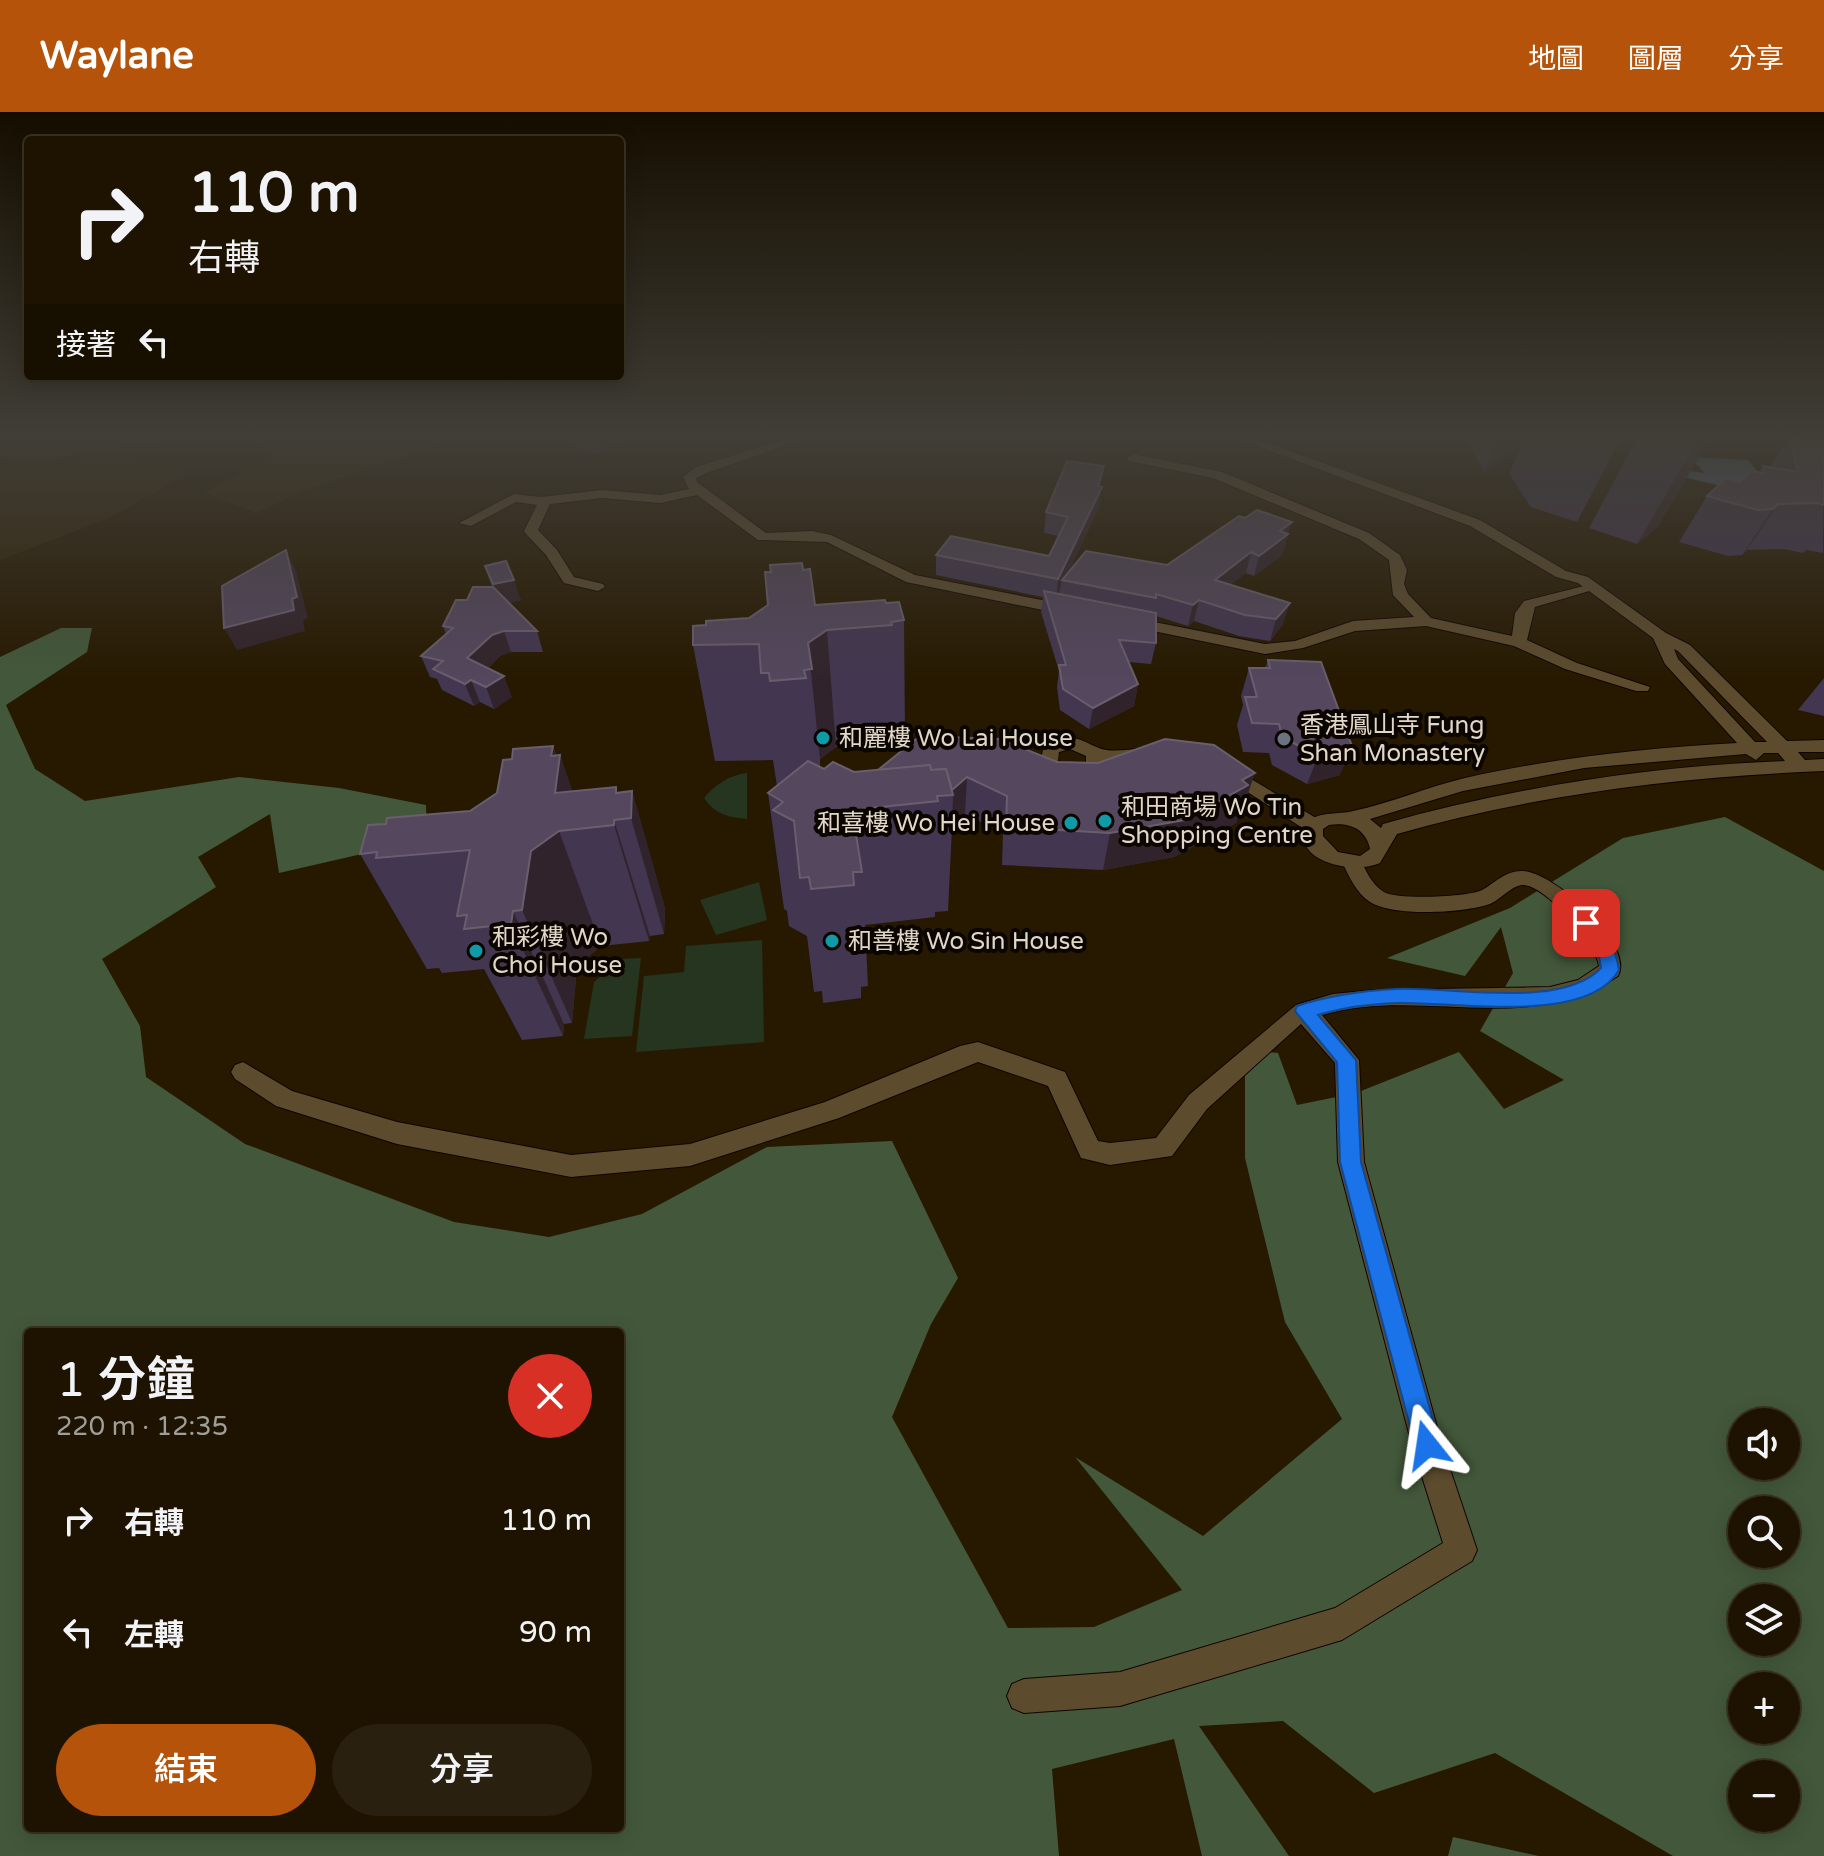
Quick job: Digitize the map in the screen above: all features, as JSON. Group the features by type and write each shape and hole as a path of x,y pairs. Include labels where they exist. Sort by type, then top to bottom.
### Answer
{"street":[{"path":"466,523 473,519"},
{"path":"536,519 531,531 553,553 564,578 575,585 598,587"},
{"path":"738,519 763,537 812,535 831,539 875,564 911,579 1090,615"},
{"path":"1324,519 1364,536 1395,558 1400,570 1397,584 1401,595 1426,621"},
{"path":"1463,519 1481,526 1561,574 1587,583 1660,636 1684,648 1801,766"},
{"path":"1519,642 1523,613 1529,604 1587,583"},
{"path":"1119,620 1265,649 1297,645 1353,626 1426,621 1519,642 1571,666 1642,687"},
{"path":"1660,636 1671,661 1768,766"},
{"path":"1314,826 1328,818 1351,819 1433,793 1549,770 1750,749 1824,746"},
{"path":"1095,754 1175,757"},
{"path":"1211,763 1259,788 1314,826"},
{"path":"1314,826 1313,841 1319,849 1338,860 1369,860 1380,850 1390,829 1473,806 1663,774 1824,765"},
{"path":"1351,819 1370,829 1380,843 1380,850"},
{"path":"243,1072 285,1099 397,1133 571,1166 690,1155 830,1111 952,1056 978,1052 1057,1079 1085,1143 1098,1153 1110,1154 1163,1148 1198,1102 1304,1011 1341,1001 1398,996 1542,999 1598,983 1610,970 1607,949 1586,923 1547,889 1528,878 1518,878 1480,899 1390,904 1373,897 1362,884 1352,862"},
{"path":"1024,1696 1120,1689 1342,1623 1461,1550 1427,1445 1351,1162 1347,1060 1304,1011"}],"shaded area":[{"path":"0,519 106,519 0,560"}],"green space":[{"path":"61,628 92,628 87,652 6,705 35,769 85,801 239,777 339,788 426,805 427,839 279,873 270,814 198,857 216,887 102,959 140,1026 146,1077 245,1144 454,1222 549,1237 642,1214 767,1147 892,1141 958,1278 931,1324 892,1417 1008,1628 1094,1627 1182,1590 1075,1457 1203,1536 1342,1419 1285,1322 1245,1158 1245,1050 1278,1053 1297,1105 1356,1093 1459,1052 1504,1109 1564,1080 1480,1031 1513,973 1501,927 1465,976 1387,958 1510,908 1623,838 1725,817 1824,871 1824,1856 1673,1856 1495,1753 1374,1793 1283,1721 1199,1726 1289,1856 1202,1856 1174,1739 1052,1769 1059,1856 0,1856 0,657"},
{"path":"747,773 747,819 723,814 704,798 723,781"},
{"path":"759,882 767,920 716,935 700,900"},
{"path":"762,940 764,1042 636,1052 644,976 684,972 686,946"},
{"path":"641,958 632,1036 584,1039 594,982 621,959"},
{"path":"1453,1837 1539,1856 1448,1856"}],"building":[{"path":"1067,519 1087,519 1058,579 936,555 951,536 1049,556"},
{"path":"1234,519 1292,522 1280,531 1288,534 1259,556 1251,552 1215,580 1290,603 1276,619 1245,615 1199,600 1193,605 1156,594 1156,598 1062,580 1086,551 1167,565"},
{"path":"286,550 297,597 292,599 294,610 224,628 222,586"},
{"path":"506,561 514,580 493,584 485,566"},
{"path":"802,563 803,570 810,569 815,605 885,600 886,603 899,602 904,620 891,622 892,625 827,630 808,643 812,669 804,670 806,678 770,681 769,673 761,673 759,644 693,645 693,626 706,625 706,621 749,618 768,605 765,572 771,572 770,565"},
{"path":"473,587 493,587 537,631 504,631 492,635 467,658 504,676 486,687 471,680 465,684 433,669 443,661 421,656 453,628 443,626 456,600 467,600"},
{"path":"1044,591 1156,613 1156,643 1119,640 1138,684 1093,708 1063,689 1059,665 1066,665"},
{"path":"1268,660 1321,662 1352,746 1318,756 1282,737 1279,724 1252,723 1245,697 1257,697 1249,668 1270,668"},
{"path":"920,736 1000,739 1057,762 1098,763 1165,739 1214,745 1255,773 1242,780 1248,785 1185,820 1110,833 1006,827 1007,796 967,777 952,790 946,769 931,770 930,765 878,770"},
{"path":"553,746 551,756 560,755 555,793 616,787 616,793 632,791 631,818 614,820 614,825 559,831 531,851 522,910 513,911 511,924 464,929 467,915 457,916 470,850 376,858 377,852 360,854 368,825 386,824 387,818 470,811 497,793 503,760 512,759 513,749"},
{"path":"808,761 824,769 833,762 854,772 930,765 931,770 946,769 953,795 937,796 938,801 852,810 862,872 853,872 854,885 811,889 809,877 800,878 794,821 773,810 783,802 768,793"}],"place":[{"name":"和麗樓 Wo Lai House","path":"823,738"},
{"name":"香港鳳山寺 Fung Shan Monastery","path":"1284,739"},
{"name":"和田商場 Wo Tin Shopping Centre","path":"1105,821"},
{"name":"和喜樓 Wo Hei House","path":"1071,823"},
{"name":"和善樓 Wo Sin House","path":"832,941"},
{"name":"和彩樓 Wo Choi House","path":"476,951"}],"route":[{"path":"1427,1445 1351,1162 1347,1060 1332,1039 1304,1011 1316,1005 1341,1001 1398,996 1542,999 1573,993 1598,983 1610,970 1607,949 1586,923"}]}
